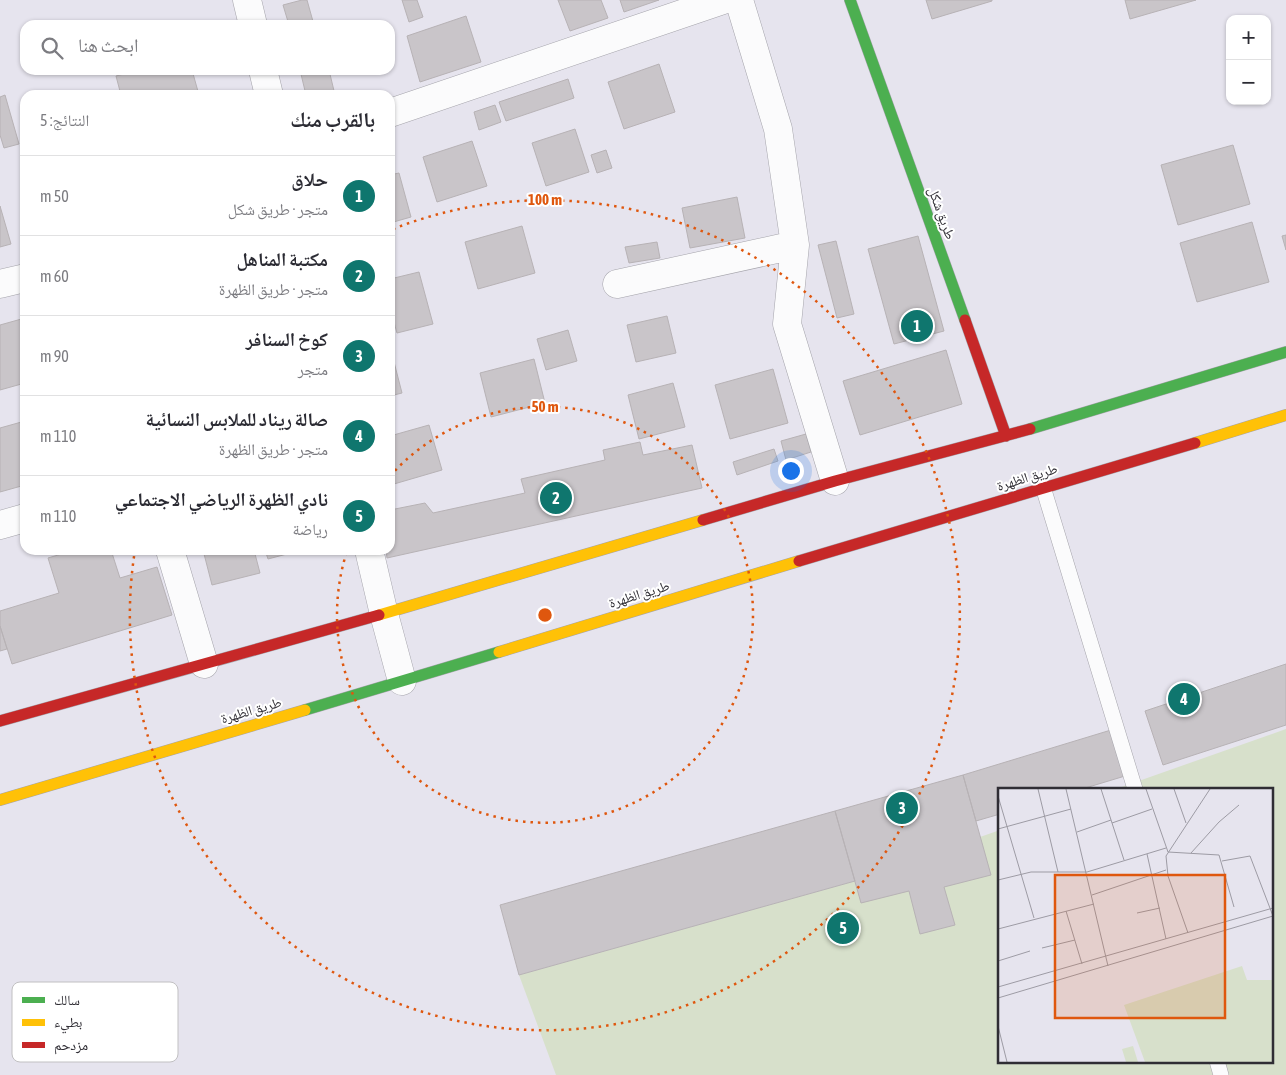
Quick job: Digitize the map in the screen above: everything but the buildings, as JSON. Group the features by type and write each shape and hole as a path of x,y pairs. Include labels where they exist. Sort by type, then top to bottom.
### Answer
{"main road":[{"name":"طريق شكل","path":"850,0 1006,436"},
{"path":"0,721 384,614 835,482 1006,436 1286,352"},
{"name":"طريق الظهرة","path":"0,800 1286,415"}],"street":[{"path":"248,0 252,20"},
{"path":"395,111 723,0"},
{"path":"739,0 778,129 795,245 787,324 835,482"},
{"path":"264,75 268,90"},
{"path":"617,284 795,245"},
{"path":"0,284 20,279"},
{"path":"0,525 20,519"},
{"path":"171,555 204,664"},
{"path":"370,555 402,681"}],"lane":[{"path":"1044,487 1135,788"},
{"path":"1217,1062 1221,1075"}],"green space":[{"path":"1286,729 1286,1075 556,1075 519,975 855,881 998,831 998,1062 1274,1062 1274,788 1119,788"}],"traffic: fast":[{"path":"850,0 965,320"},
{"path":"1030,429 1286,352"},
{"path":"305,710 499,652"}],"traffic: slow":[{"path":"1195,443 1286,415"},
{"path":"379,615 703,520"},
{"path":"499,652 799,561"},
{"path":"0,800 305,710"}],"traffic: jam":[{"path":"965,320 1006,436"},
{"path":"703,520 835,481 1030,429"},
{"path":"799,561 1195,443"},
{"path":"0,721 379,615"}],"place":[{"name":"حلاق","path":"917,326"},
{"name":"مكتبة المناهل","path":"556,498"},
{"name":"صالة ريناد للملابس النسائية","path":"1184,699"},
{"name":"كوخ السنافر","path":"902,808"},
{"name":"نادي الظهرة الرياضي الاجتماعي","path":"843,928"}]}
